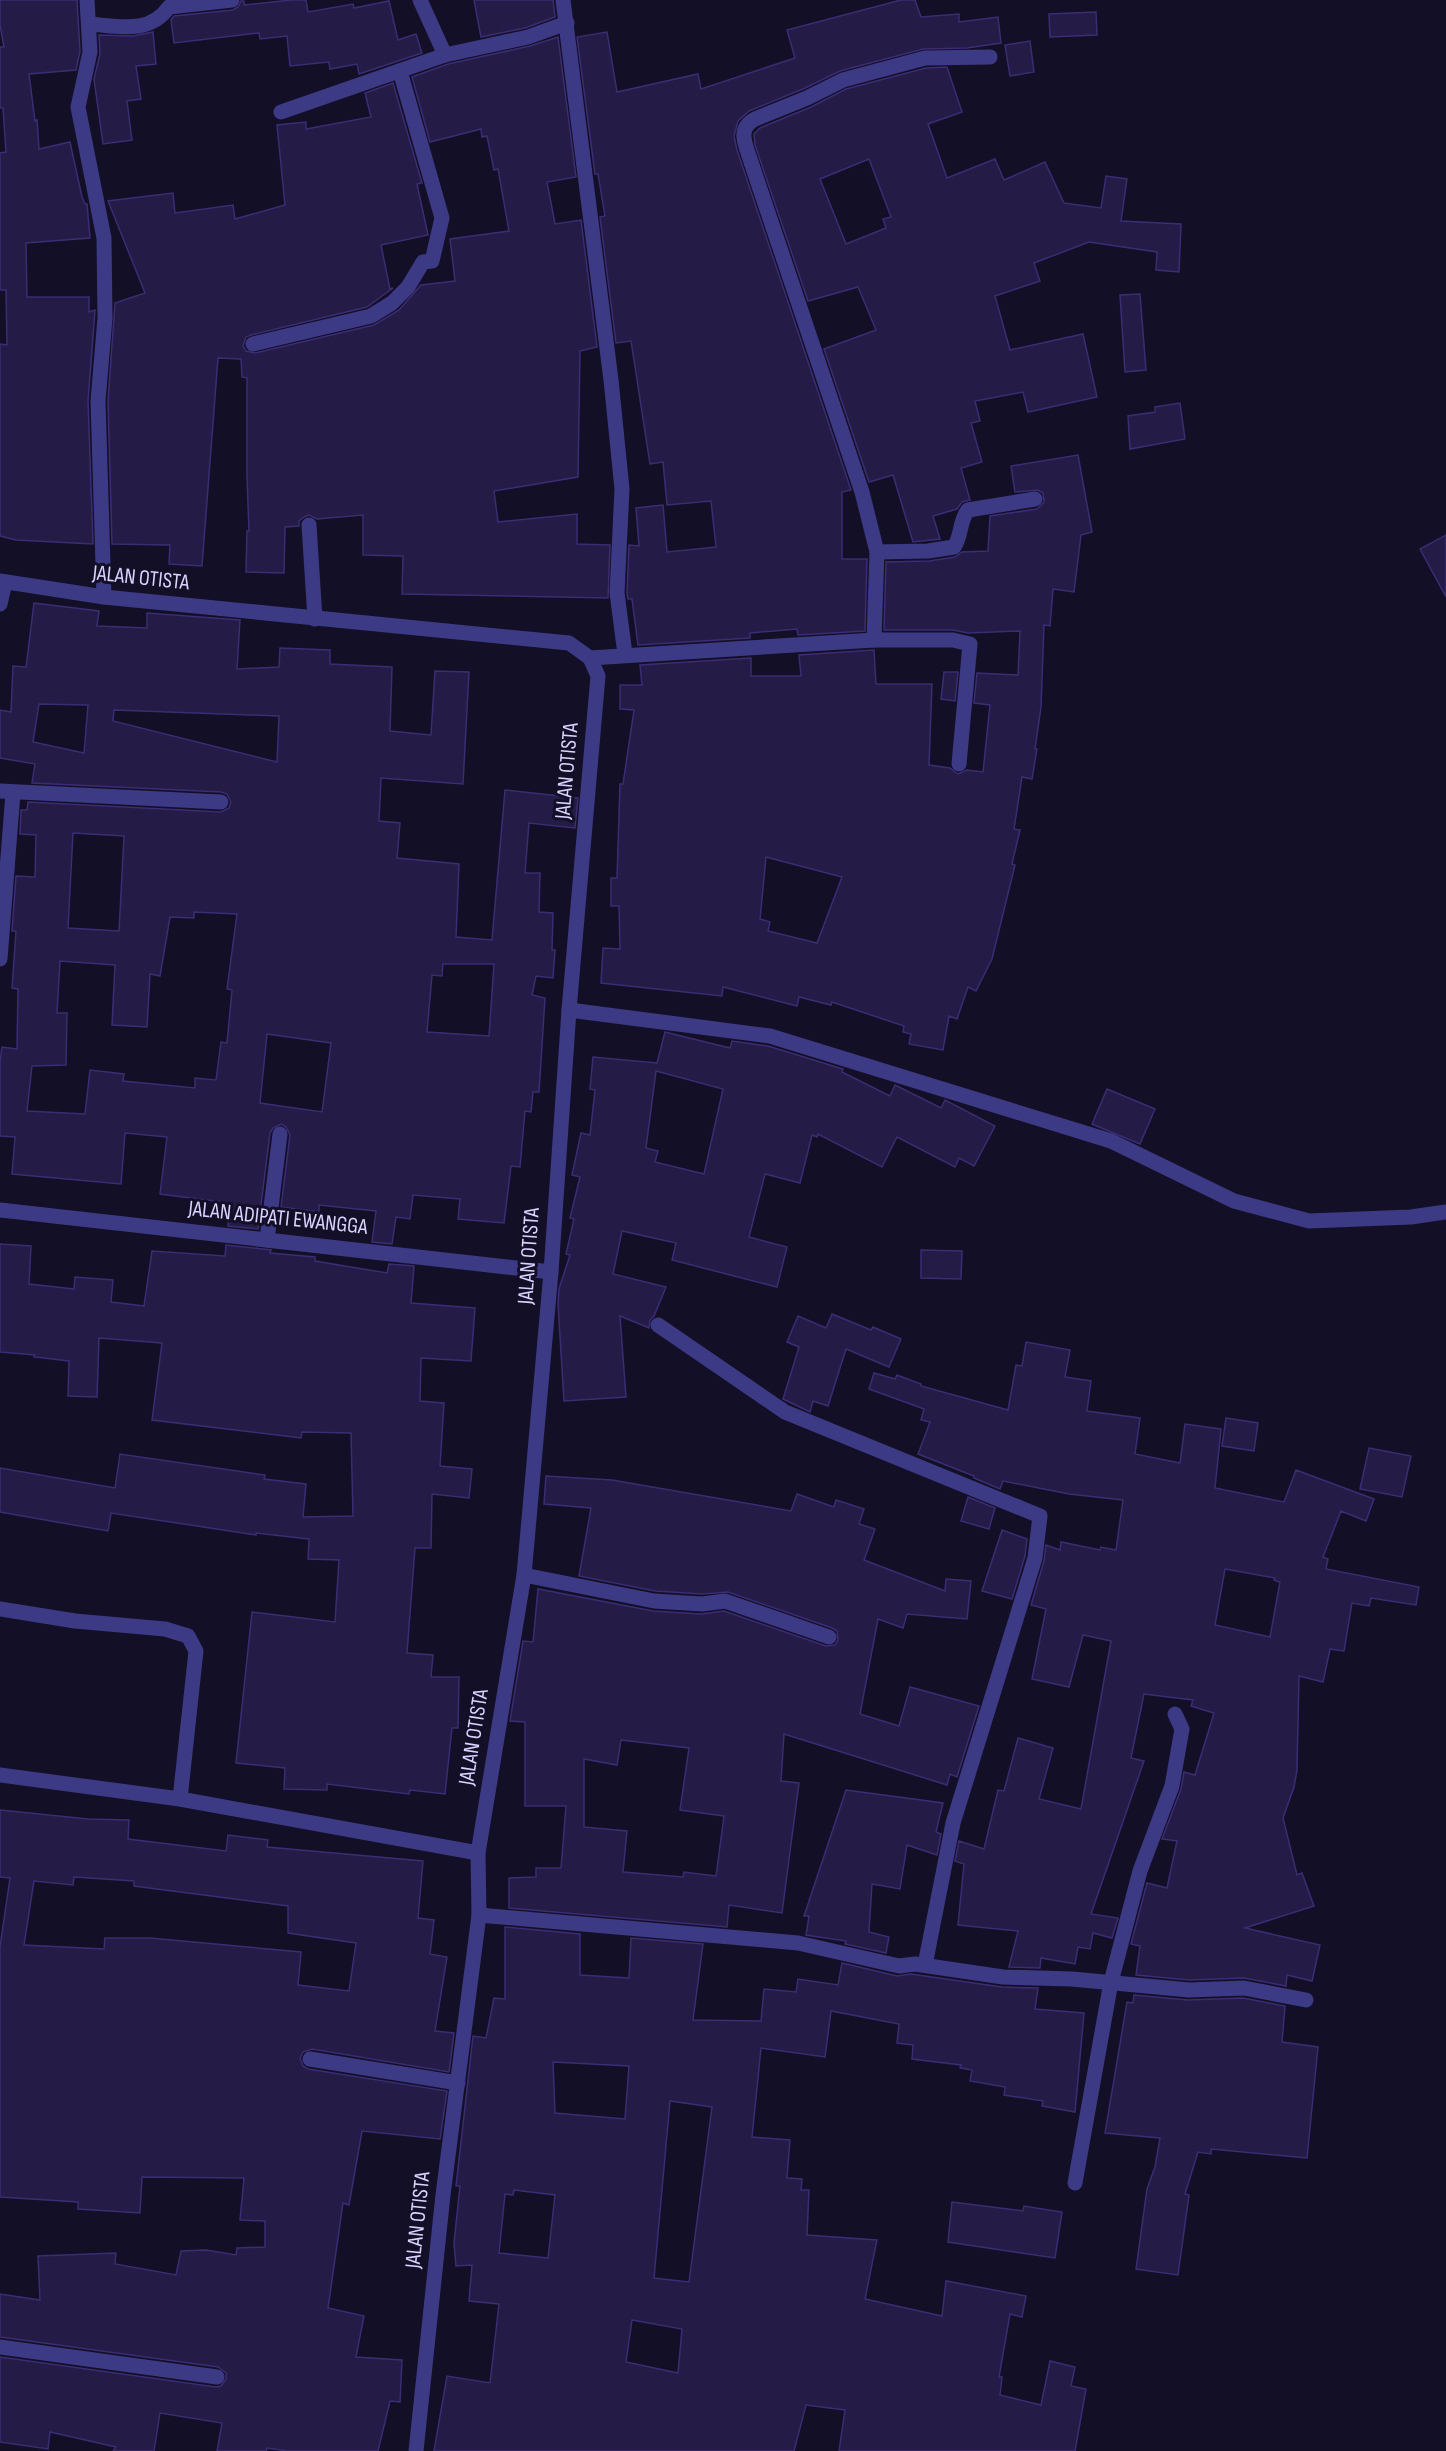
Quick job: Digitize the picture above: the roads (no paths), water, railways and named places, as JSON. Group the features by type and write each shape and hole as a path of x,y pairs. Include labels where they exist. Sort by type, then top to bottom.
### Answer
{"street":[{"path":"87,0 90,52 78,106 105,238 105,318 98,401 104,597"},
{"path":"89,24 138,28 161,18 169,7 232,0"},
{"path":"420,0 445,55"},
{"path":"562,0 567,22 611,380 622,489 617,592 625,654"},
{"path":"281,112 445,55 528,37 567,22"},
{"path":"874,640 877,552 862,492 748,151 743,135 744,128 747,123 755,119 807,98 843,80 925,58 990,57"},
{"path":"253,344 371,316 392,303 408,287 423,262 432,261 442,218 400,71"},
{"path":"877,552 954,547 959,541 960,528 968,510 1035,499"},
{"path":"309,525 315,619"},
{"path":"0,604 2,582"},
{"name":"JALAN OTISTA","path":"2,582 104,597 569,643 590,658 598,676 569,1010 551,1272 524,1575 478,1852 479,1915 416,2451"},
{"path":"590,658 874,640 953,640 970,644 959,764"},
{"path":"0,959 7,792 221,802"},
{"path":"569,1010 770,1036 1111,1141 1234,1201 1309,1221 1411,1217 1446,1212"},
{"path":"267,1240 280,1134"},
{"name":"JALAN ADIPATI EWANGGA","path":"0,1210 551,1272"},
{"path":"658,1325 785,1412 1040,1516 1035,1558 953,1823 925,1965"},
{"path":"524,1575 654,1601 702,1604 725,1601 829,1637"},
{"path":"0,1609 75,1622 165,1629 188,1636 196,1651 180,1799"},
{"path":"1075,2183 1089,2117 1111,1982 1140,1871 1172,1786 1182,1729 1175,1714"},
{"path":"0,1775 180,1799 478,1852"},
{"path":"479,1915 798,1943 899,1966 925,1965 1003,1977 1111,1982 1189,1990 1244,1988 1306,2000"},
{"path":"310,2059 458,2083"},
{"path":"0,2347 217,2377"}]}
